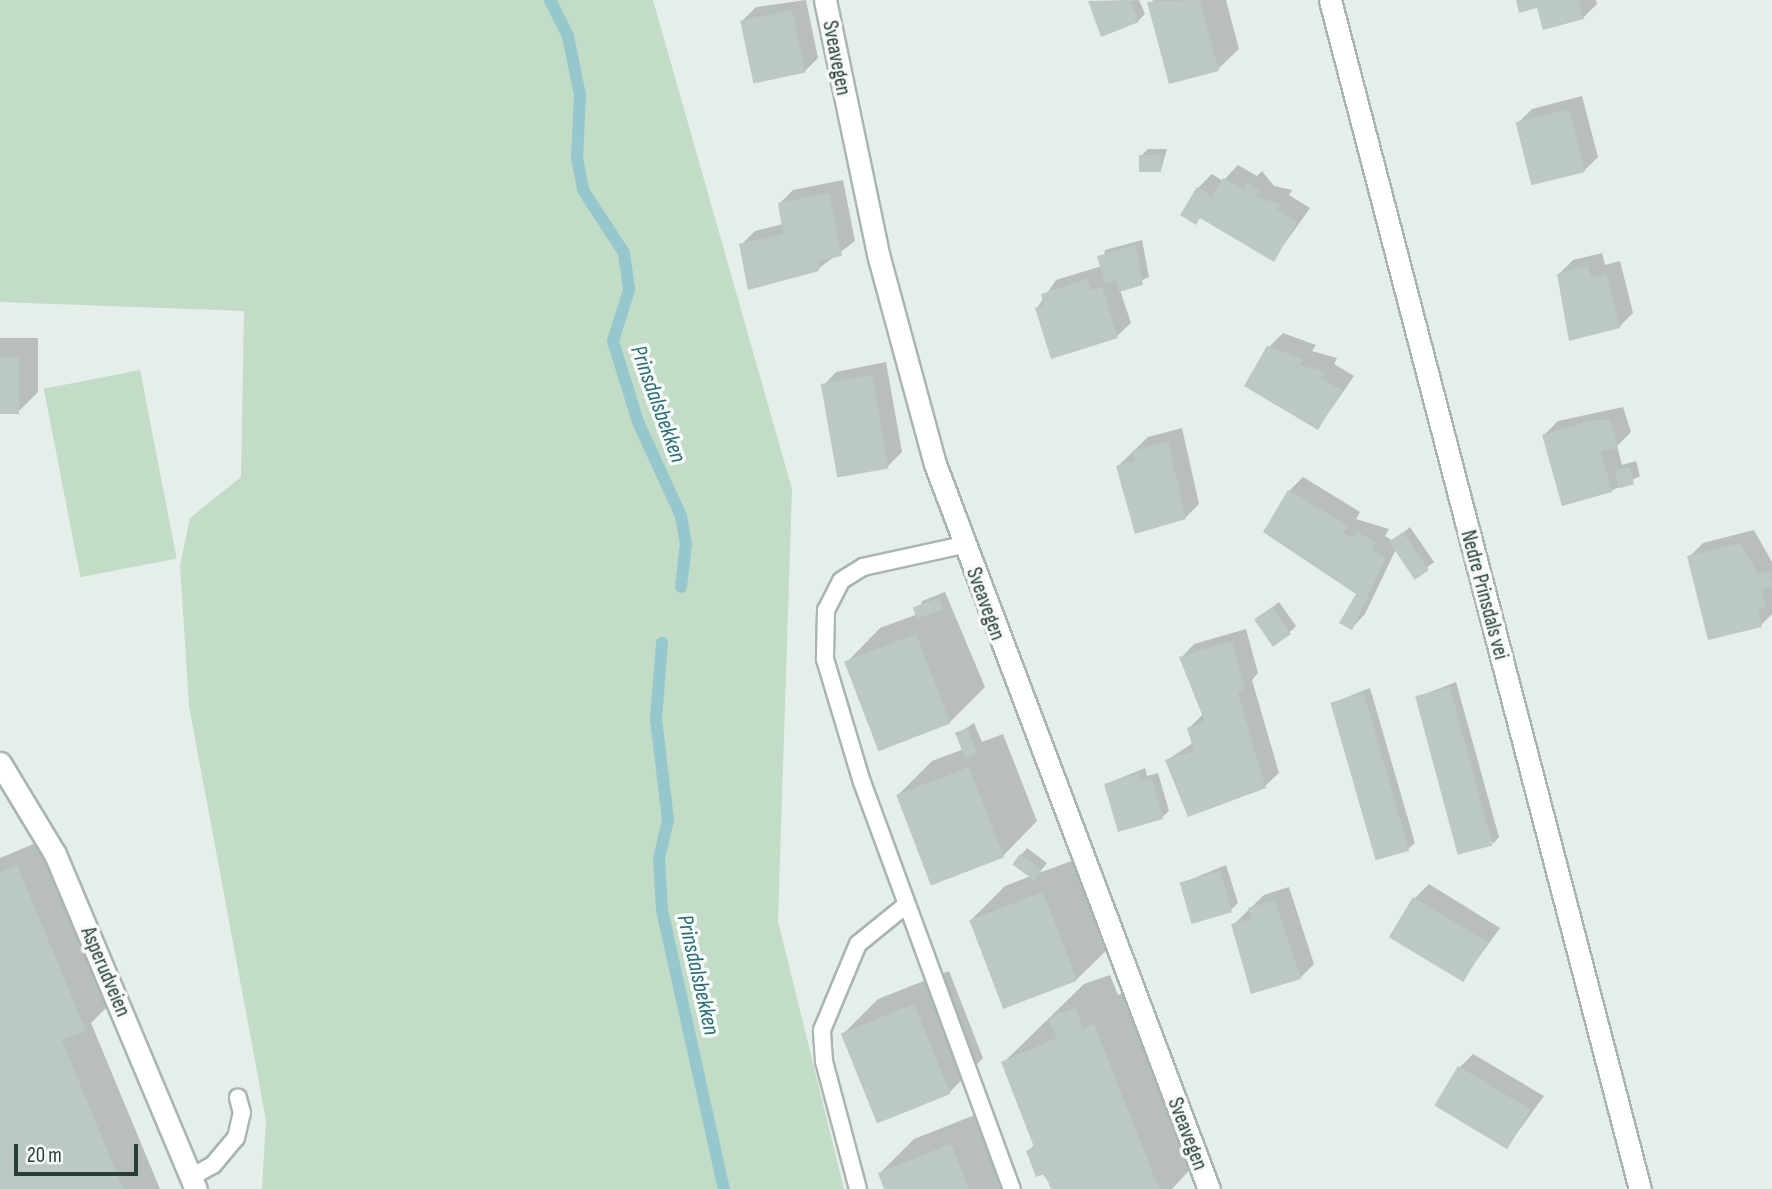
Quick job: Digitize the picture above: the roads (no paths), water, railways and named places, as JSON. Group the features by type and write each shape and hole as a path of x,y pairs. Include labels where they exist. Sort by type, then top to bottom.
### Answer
{"street":[{"name":"Sveavegen","path":"825,0 894,318 963,545 1209,1189"},
{"name":"Nedre Prinsdals vei","path":"1330,0 1640,1189"},
{"name":"Asperudveien","path":"0,763 55,854 194,1183"}],"lane":[{"path":"963,545 850,573 832,591 826,610 825,659 833,692 906,905 1012,1189"},
{"path":"858,1189 824,1061 822,1030 858,944 906,905"},
{"path":"194,1183 236,1138 239,1098"}],"waterway":[{"name":"Prinsdalsbekken","path":"550,0 568,36 580,95 577,158 583,190 624,253 629,290 613,341 638,422 681,516 686,543 681,587"},
{"name":"Prinsdalsbekken","path":"662,643 656,719 668,820 659,858 662,910 724,1189"}]}
